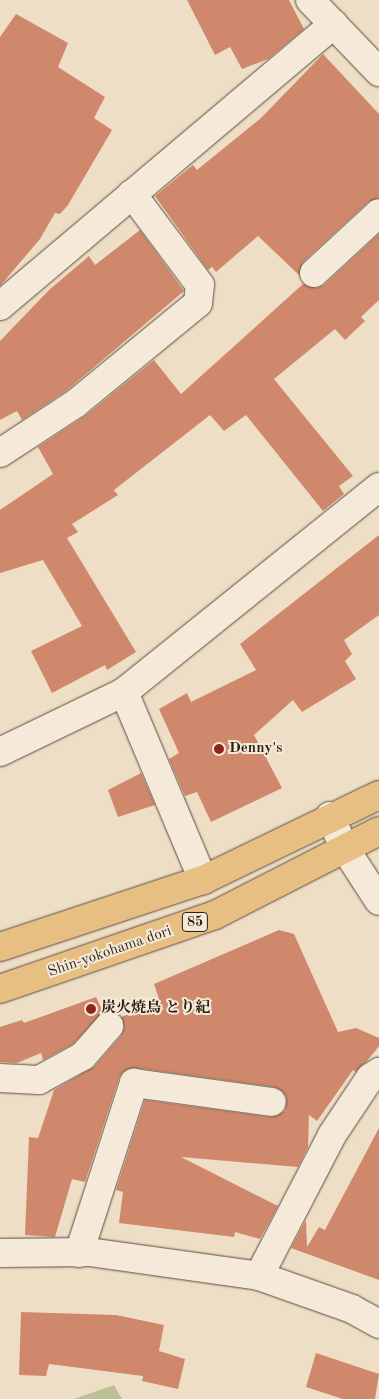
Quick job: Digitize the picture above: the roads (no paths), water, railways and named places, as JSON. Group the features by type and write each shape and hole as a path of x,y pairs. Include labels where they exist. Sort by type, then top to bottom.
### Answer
{"main road":[{"name":"85","path":"0,946 203,880 330,816 379,795"},
{"name":"Shin-yokohama dori","path":"0,989 215,915 344,847 379,831"}],"street":[{"path":"310,0 379,72"},
{"path":"0,306 334,24"},
{"path":"0,453 75,404 198,303 200,285 132,194"},
{"path":"314,273 379,213"},
{"path":"0,752 124,692 379,487"},
{"path":"124,692 203,880"},
{"path":"330,816 344,847 371,878 379,901"},
{"path":"0,1078 39,1080 83,1056 109,1026"},
{"path":"259,1276 332,1135 370,1078 379,1072"},
{"path":"79,1253 134,1083 272,1102"},
{"path":"0,1252 79,1253 259,1276 352,1309 379,1324"}],"place":[{"name":"Denny's","path":"219,749"},
{"name":"炭火焼鳥 とり紀","path":"91,1009"}]}
